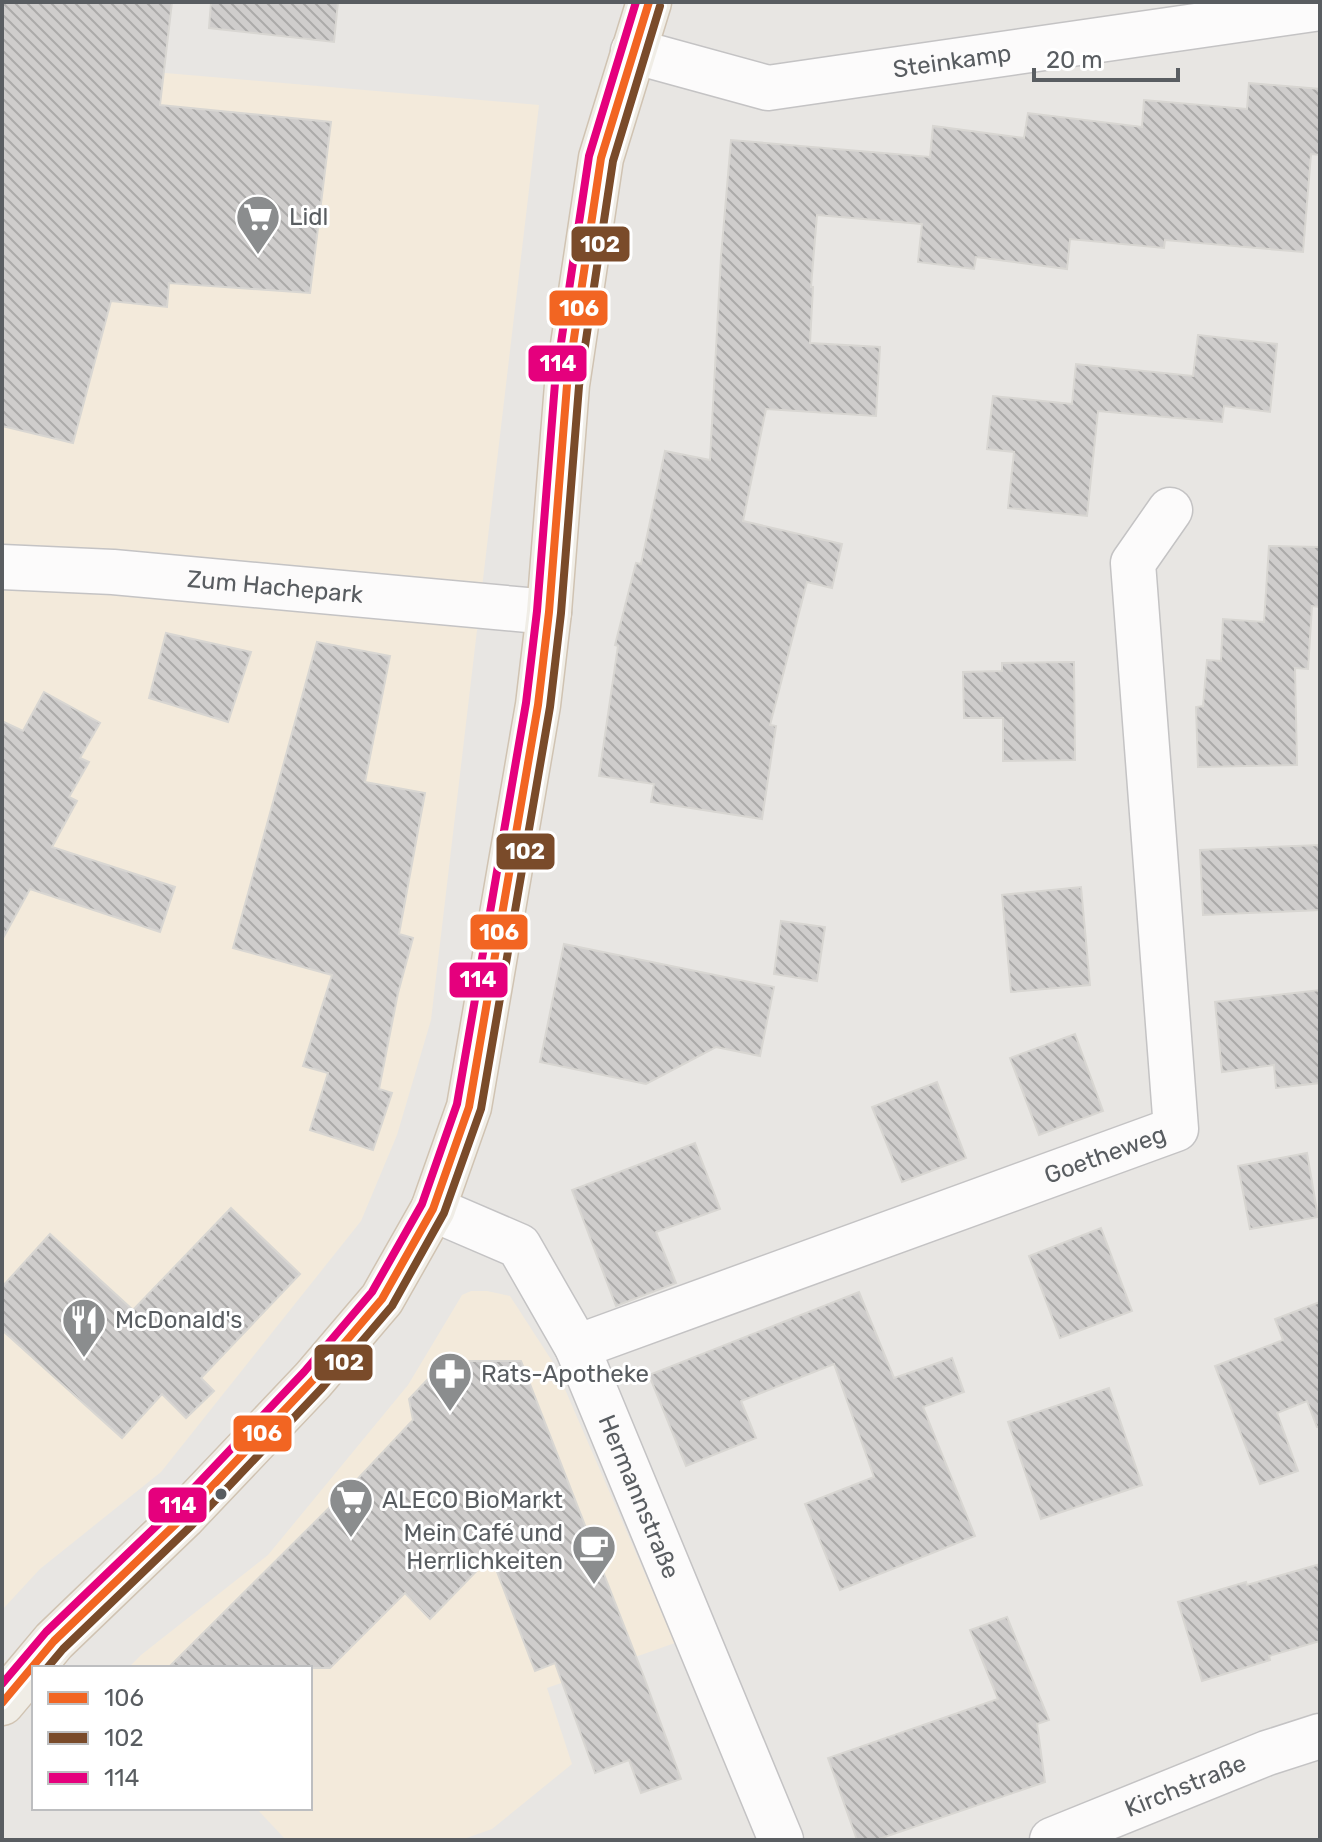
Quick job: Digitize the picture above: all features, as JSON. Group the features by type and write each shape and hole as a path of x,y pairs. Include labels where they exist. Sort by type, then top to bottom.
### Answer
{"main road":[{"path":"33,1666 54,1641 183,1517 313,1380 382,1299 433,1209 469,1107 538,705 549,612 567,385 601,158 649,2"},
{"path":"2,1703 32,1667"}],"street":[{"name":"Steinkamp","path":"633,51 768,88 1320,8"},
{"name":"Goetheweg","path":"577,1347 1176,1129 1133,563 1170,510"},
{"name":"Zum Hachepark","path":"2,567 113,572 549,612"},
{"name":"Hermannstraße","path":"433,1209 519,1246 577,1347 781,1840"},
{"name":"Kirchstraße","path":"1052,1840 1267,1753 1320,1736"}],"shaded area":[{"path":"2,59 539,105 431,1020 397,1135 361,1221 161,1472 40,1569 2,1610"},
{"path":"471,1291 487,1291 510,1296 554,1364 675,1643 547,1688 572,1764 492,1829 461,1840 286,1840 258,1810 312,1810 312,1666 130,1666 268,1555 408,1385 462,1295"}],"building":[{"path":"2,2 172,2 160,105 331,122 310,293 169,283 167,307 111,301 73,443 2,426"},
{"path":"211,2 338,2 334,42 209,28"},
{"path":"1249,83 1320,89 1320,155 1311,154 1303,252 1165,240 1164,248 1070,239 1067,269 976,257 974,269 918,262 922,224 817,215 810,343 880,347 876,416 766,409 743,521 842,544 832,588 807,582 770,725 776,726 762,819 651,802 654,784 599,776 618,646 615,645 636,563 641,564 665,451 710,460 731,140 930,157 933,126 1024,138 1028,113 1142,127 1144,100 1247,109"},
{"path":"1198,335 1277,344 1270,412 1224,406 1222,422 1098,411 1087,516 1008,508 1014,452 987,449 993,396 1072,404 1076,364 1193,376"},
{"path":"1269,546 1320,547 1320,607 1312,606 1308,669 1295,668 1297,765 1198,767 1196,707 1203,706 1207,660 1221,661 1223,619 1264,622"},
{"path":"166,633 251,652 228,722 149,698"},
{"path":"317,642 390,656 365,782 425,793 399,934 413,938 398,993 379,1089 392,1093 373,1150 310,1130 328,1073 303,1066 332,975 233,948"},
{"path":"1074,662 1075,760 1003,761 1003,718 964,718 963,672 1002,671 1002,663"},
{"path":"44,692 100,723 80,758 89,762 69,797 77,801 52,847 175,887 160,932 30,889 2,940 2,721 23,731"},
{"path":"1320,845 1320,910 1203,915 1200,850"},
{"path":"1081,887 1090,985 1011,992 1002,895"},
{"path":"781,921 825,927 817,981 774,974"},
{"path":"564,944 774,987 760,1056 716,1047 646,1084 540,1062"},
{"path":"1320,990 1320,1083 1276,1088 1274,1065 1222,1072 1215,1002"},
{"path":"1075,1034 1103,1111 1039,1135 1010,1058"},
{"path":"937,1082 966,1158 902,1182 872,1107"},
{"path":"695,1143 720,1209 656,1232 676,1283 616,1306 572,1190"},
{"path":"1307,1153 1318,1217 1250,1229 1238,1166"},
{"path":"231,1208 300,1274 201,1378 214,1391 186,1418 162,1394 122,1438 2,1330 2,1287 50,1234 133,1310"},
{"path":"1101,1228 1132,1311 1060,1338 1029,1256"},
{"path":"859,1292 894,1378 952,1358 964,1392 923,1407 975,1536 840,1590 805,1504 874,1477 834,1364 741,1401 756,1438 686,1466 649,1375"},
{"path":"1320,1302 1320,1427 1317,1427 1307,1401 1277,1413 1298,1471 1260,1484 1215,1366 1283,1340 1275,1319"},
{"path":"445,1361 521,1361 681,1779 641,1793 629,1760 595,1773 555,1663 535,1671 491,1556 430,1619 405,1593 330,1668 170,1666 413,1420 409,1399"},
{"path":"1109,1388 1142,1485 1041,1519 1008,1422"},
{"path":"1320,1564 1320,1641 1202,1681 1178,1602"},
{"path":"1007,1617 1049,1720 1037,1724 1045,1782 876,1840 857,1840 828,1758 998,1699 970,1630"}],"transit line":[{"name":"114","path":"2,1684 46,1632 174,1509 304,1372 372,1292 422,1204 457,1104 526,703 537,611 555,383 589,156 636,2"},
{"name":"106","path":"33,1666 54,1641 183,1517 313,1380 382,1299 433,1209 469,1107 538,705 549,612 567,385 601,158 649,2"},
{"name":"102","path":"49,1666 192,1525 322,1388 392,1306 444,1213 481,1109 550,707 561,613 579,386 613,161 660,6"},
{"name":"106","path":"2,1703 32,1667"}],"place":[{"name":"Lidl","path":"258,256"},
{"name":"McDonald's","path":"84,1359"},
{"name":"Rats-Apotheke","path":"450,1413"},
{"name":"ALECO BioMarkt","path":"351,1539"},
{"name":"Mein Café und Herrlichkeiten","path":"594,1586"}]}
